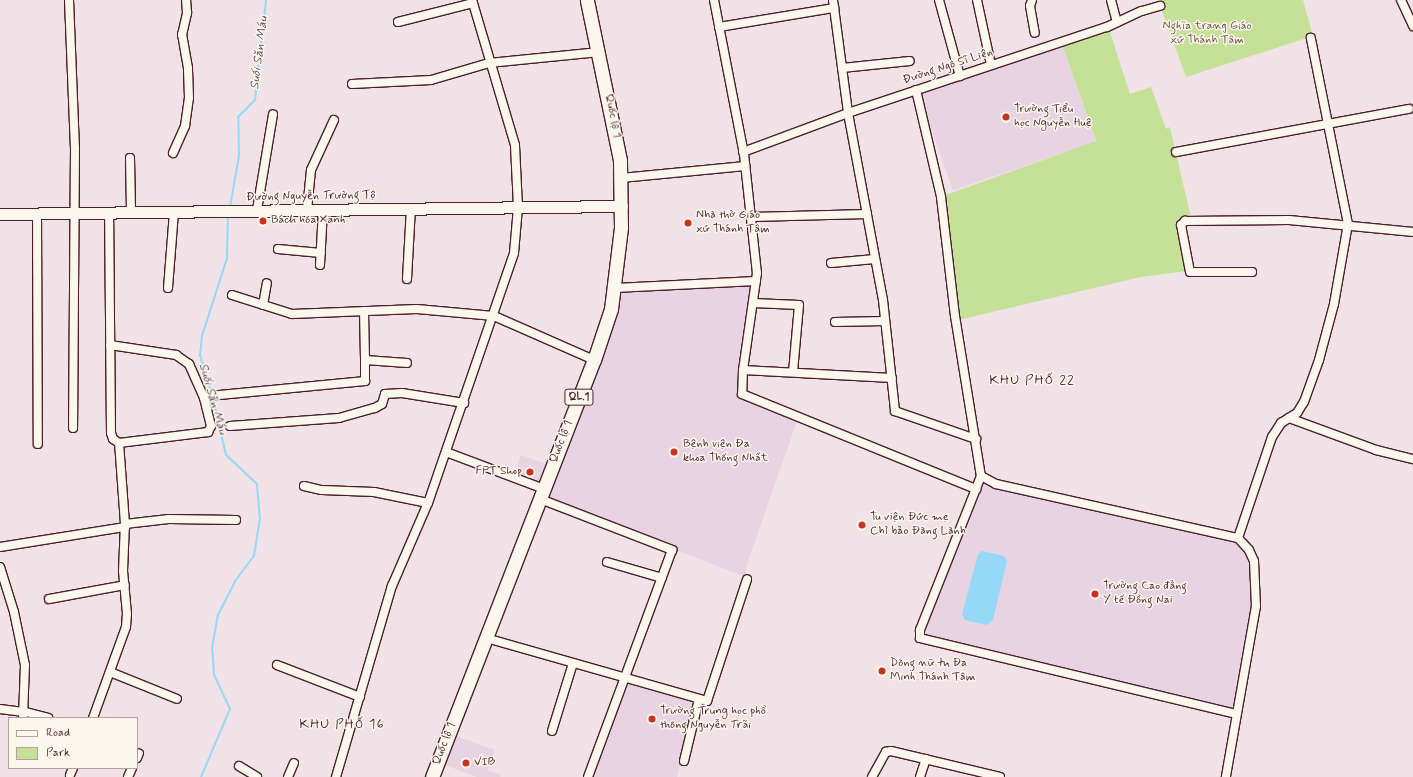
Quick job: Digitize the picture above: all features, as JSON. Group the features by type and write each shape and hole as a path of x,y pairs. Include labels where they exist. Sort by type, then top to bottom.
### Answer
{"highway":[{"name":"Quốc lộ 1","path":"432,777 594,360 611,309 615,288 622,206 619,152 587,0"}],"main road":[{"name":"Đường Nguyễn Trường Tộ","path":"0,214 622,206"}],"street":[{"path":"69,0 75,213 73,428"},
{"path":"173,153 185,126 189,98 182,35 187,13 186,0"},
{"path":"714,0 743,152 752,217 756,281 742,370 742,394 976,489"},
{"path":"939,0 960,76"},
{"path":"977,0 991,65"},
{"path":"1032,0 1030,6 1035,33"},
{"path":"1111,0 1117,22"},
{"path":"1401,0 1413,26"},
{"path":"336,777 392,586 428,503 494,316 514,253 518,207 515,145 489,63 473,1 398,22"},
{"path":"719,27 833,4 848,113 885,321 895,411 976,439"},
{"name":"Đường Ngô Sĩ Liên","path":"743,152 848,113 1117,22 1142,10 1160,6"},
{"path":"1238,538 1272,437 1281,422 1297,413 1304,402 1319,360 1334,304 1348,224 1311,38"},
{"path":"352,84 430,80 489,63 599,52"},
{"path":"842,68 910,61"},
{"path":"916,90 941,197 954,308 981,476 920,630 920,638 1236,714"},
{"path":"1176,152 1409,109"},
{"path":"257,210 273,114"},
{"path":"307,210 311,170 334,120"},
{"path":"130,158 131,212"},
{"path":"621,178 745,166"},
{"path":"407,279 411,208"},
{"path":"320,265 323,210"},
{"path":"168,288 174,211"},
{"path":"109,212 110,345 111,433 113,439 119,443 208,432 211,426 210,396 189,364 176,355 110,345"},
{"path":"37,213 38,444"},
{"path":"752,217 867,214"},
{"path":"1252,272 1191,272 1181,225 1185,221 1289,220 1348,224 1413,232"},
{"path":"278,249 321,253"},
{"path":"831,263 875,259"},
{"path":"615,288 756,281"},
{"path":"263,306 267,283"},
{"path":"232,295 292,314 417,308 494,316 594,360"},
{"path":"753,303 799,305 793,372"},
{"path":"210,396 365,381 364,311"},
{"path":"835,322 885,321"},
{"path":"365,360 407,363"},
{"path":"742,370 892,378"},
{"path":"230,426 339,418 375,408 382,404 385,394 402,393 464,403"},
{"path":"1289,418 1376,450 1413,459"},
{"path":"93,717 126,626 125,526 119,443"},
{"path":"446,452 672,550 588,777"},
{"path":"981,476 996,484 1238,538 1249,550 1254,561 1256,606 1226,777"},
{"path":"304,486 334,491 374,492 428,503"},
{"path":"0,547 170,519 236,520"},
{"path":"607,562 662,578"},
{"path":"0,567 14,612 25,665 23,715"},
{"path":"486,638 699,699 708,700 748,579"},
{"path":"49,599 125,585"},
{"path":"552,731 573,663"},
{"path":"277,665 360,696"},
{"path":"110,672 177,699"},
{"path":"684,761 699,699"},
{"path":"0,709 23,715 40,717"},
{"path":"872,777 886,752 897,752 977,774 1000,777"},
{"path":"920,777 926,759"},
{"path":"288,777 294,762"},
{"path":"239,766 257,777"}],"shaded area":[{"name":"Trường Tiểu học Nguyễn Huệ","path":"1062,44 1096,141 953,191 919,93"},
{"name":"Bệnh viện Đa khoa Thống Nhất","path":"753,283 740,396 797,421 747,564 745,577 545,498 618,290"},
{"name":"FPT Shop","path":"521,455 548,465 541,485 514,475"},
{"name":"Trường Cao đẳng Y tế Đồng Nai","path":"982,481 995,487 1237,541 1247,551 1251,562 1253,607 1234,711 923,636 922,630"},
{"name":"Trường Trung học phổ thông Nguyễn Trãi","path":"627,680 696,701 677,777 591,777"},
{"name":"VIB","path":"453,735 495,750 488,770 501,775 500,777 477,777 442,764"}],"green space":[{"name":"Nghĩa trang Giáo xứ Thánh Tâm","path":"1158,0 1303,0 1313,36 1186,77"},
{"path":"1109,29 1130,94 1151,87 1166,129 1170,127 1191,218 1180,220 1179,224 1187,271 1141,277 958,320 943,196 1096,141 1062,44"}],"water":[{"path":"982,551 1004,556 1007,561 993,620 987,625 965,620 962,614 978,554"}],"waterway":[{"name":"Suối Săn Máu","path":"230,207 239,156 238,117 255,100 266,0"},
{"name":"Suối Săn Máu","path":"212,394 200,355 202,336 227,258 228,215"},
{"name":"Suối Săn Máu","path":"201,777 230,709 214,674 212,648 218,615 235,581 254,556 260,520 257,484 226,455 213,399"}],"place":[{"name":"Trường Tiểu học Nguyễn Huệ","path":"1006,117"},
{"name":"Bách hóa Xanh","path":"263,221"},
{"name":"Nhà thờ Giáo xứ Thánh Tâm","path":"688,223"},
{"name":"Bệnh viện Đa khoa Thống Nhất","path":"674,452"},
{"name":"FPT Shop","path":"530,472"},
{"name":"Tu viện Đức mẹ Chỉ bảo Đàng Lành","path":"862,525"},
{"name":"Trường Cao đẳng Y tế Đồng Nai","path":"1095,594"},
{"name":"Dòng nữ tu Đa Minh Thánh Tâm","path":"882,671"},
{"name":"Trường Trung học phổ thông Nguyễn Trãi","path":"652,719"},
{"name":"VIB","path":"466,763"}],"district":[{"name":"KHU PHỐ 22","path":"1032,380"},
{"name":"KHU PHỐ 16","path":"342,724"}]}
